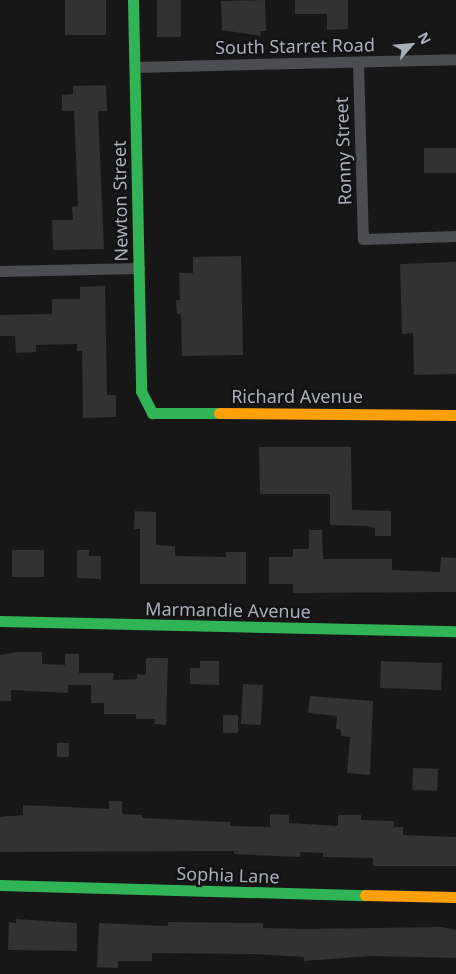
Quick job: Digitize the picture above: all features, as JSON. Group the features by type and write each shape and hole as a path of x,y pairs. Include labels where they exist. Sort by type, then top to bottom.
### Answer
{"street":[{"name":"Newton Street","path":"133,0 141,391 146,400"},
{"name":"South Starret Road","path":"135,67 456,60"},
{"name":"Ronny Street","path":"358,63 364,238 456,236"},
{"path":"0,271 139,268"},
{"name":"Richard Avenue","path":"146,400 152,413 456,415"},
{"name":"Marmandie Avenue","path":"0,622 456,632"},
{"name":"Sophia Lane","path":"0,885 456,898"}],"building":[{"path":"65,0 106,0 106,35 65,35"},
{"path":"157,0 181,0 181,37 157,37"},
{"path":"265,0 266,31 260,31 261,36 222,30 221,1"},
{"path":"295,0 348,0 348,29 327,30 327,14 295,14"},
{"path":"106,85 107,111 98,111 104,249 53,250 52,220 73,220 72,207 78,206 74,111 62,111 62,95 73,94 73,86"},
{"path":"424,148 456,148 456,173 424,173"},
{"path":"241,256 243,355 182,356 181,314 177,314 176,300 180,300 179,273 193,273 193,257"},
{"path":"456,262 456,374 414,375 413,333 402,334 400,264"},
{"path":"105,286 107,395 116,395 116,417 83,418 82,351 77,351 77,344 36,345 36,352 16,353 15,336 0,336 0,315 52,314 52,299 80,299 80,287"},
{"path":"259,447 351,447 352,510 391,511 391,536 375,536 375,528 367,526 330,525 330,494 260,494"},
{"path":"135,511 156,512 156,545 175,546 175,556 226,557 226,552 246,552 246,584 140,584 140,529 134,529"},
{"path":"309,530 322,530 323,559 392,559 392,570 440,572 441,557 456,558 456,592 293,593 293,584 269,584 269,557 293,557 293,549 309,549"},
{"path":"12,550 44,550 44,577 12,577"},
{"path":"77,550 89,550 89,556 101,556 101,579 77,578"},
{"path":"17,652 42,652 42,664 65,665 65,654 79,654 79,673 114,673 113,680 137,679 137,674 146,675 146,658 168,658 166,725 154,724 155,719 136,719 136,714 104,714 104,703 91,703 91,685 68,685 68,693 11,690 11,701 0,701 0,655"},
{"path":"200,661 219,661 219,685 190,684 190,668 200,668"},
{"path":"381,661 442,663 441,690 380,688"},
{"path":"243,684 263,685 261,725 241,724"},
{"path":"310,696 373,701 370,775 347,773 350,737 341,736 341,730 336,729 337,716 308,713"},
{"path":"223,715 238,715 238,733 223,733"},
{"path":"57,743 69,743 69,757 57,757"},
{"path":"413,768 438,769 437,791 412,790"},
{"path":"109,801 122,801 122,814 142,815 142,818 230,822 230,826 270,827 270,814 289,815 289,823 338,826 338,815 361,815 361,820 394,821 394,827 403,827 403,835 456,837 456,866 373,866 373,858 323,857 323,853 300,852 300,857 234,854 234,851 0,852 0,817 23,815 23,805 109,809"},
{"path":"16,919 77,923 77,951 8,950 9,922 16,923"},
{"path":"168,922 263,923 263,928 305,929 442,927 456,930 456,958 371,956 304,961 304,957 253,954 152,953 152,961 118,961 118,968 97,967 99,923 168,926"}],"traffic: fast":[{"path":"133,0 141,391 152,413 219,413"},
{"path":"0,621 456,631"},
{"path":"0,885 365,895"}],"traffic: slow":[{"path":"219,413 456,415"},
{"path":"365,895 456,897"}]}
